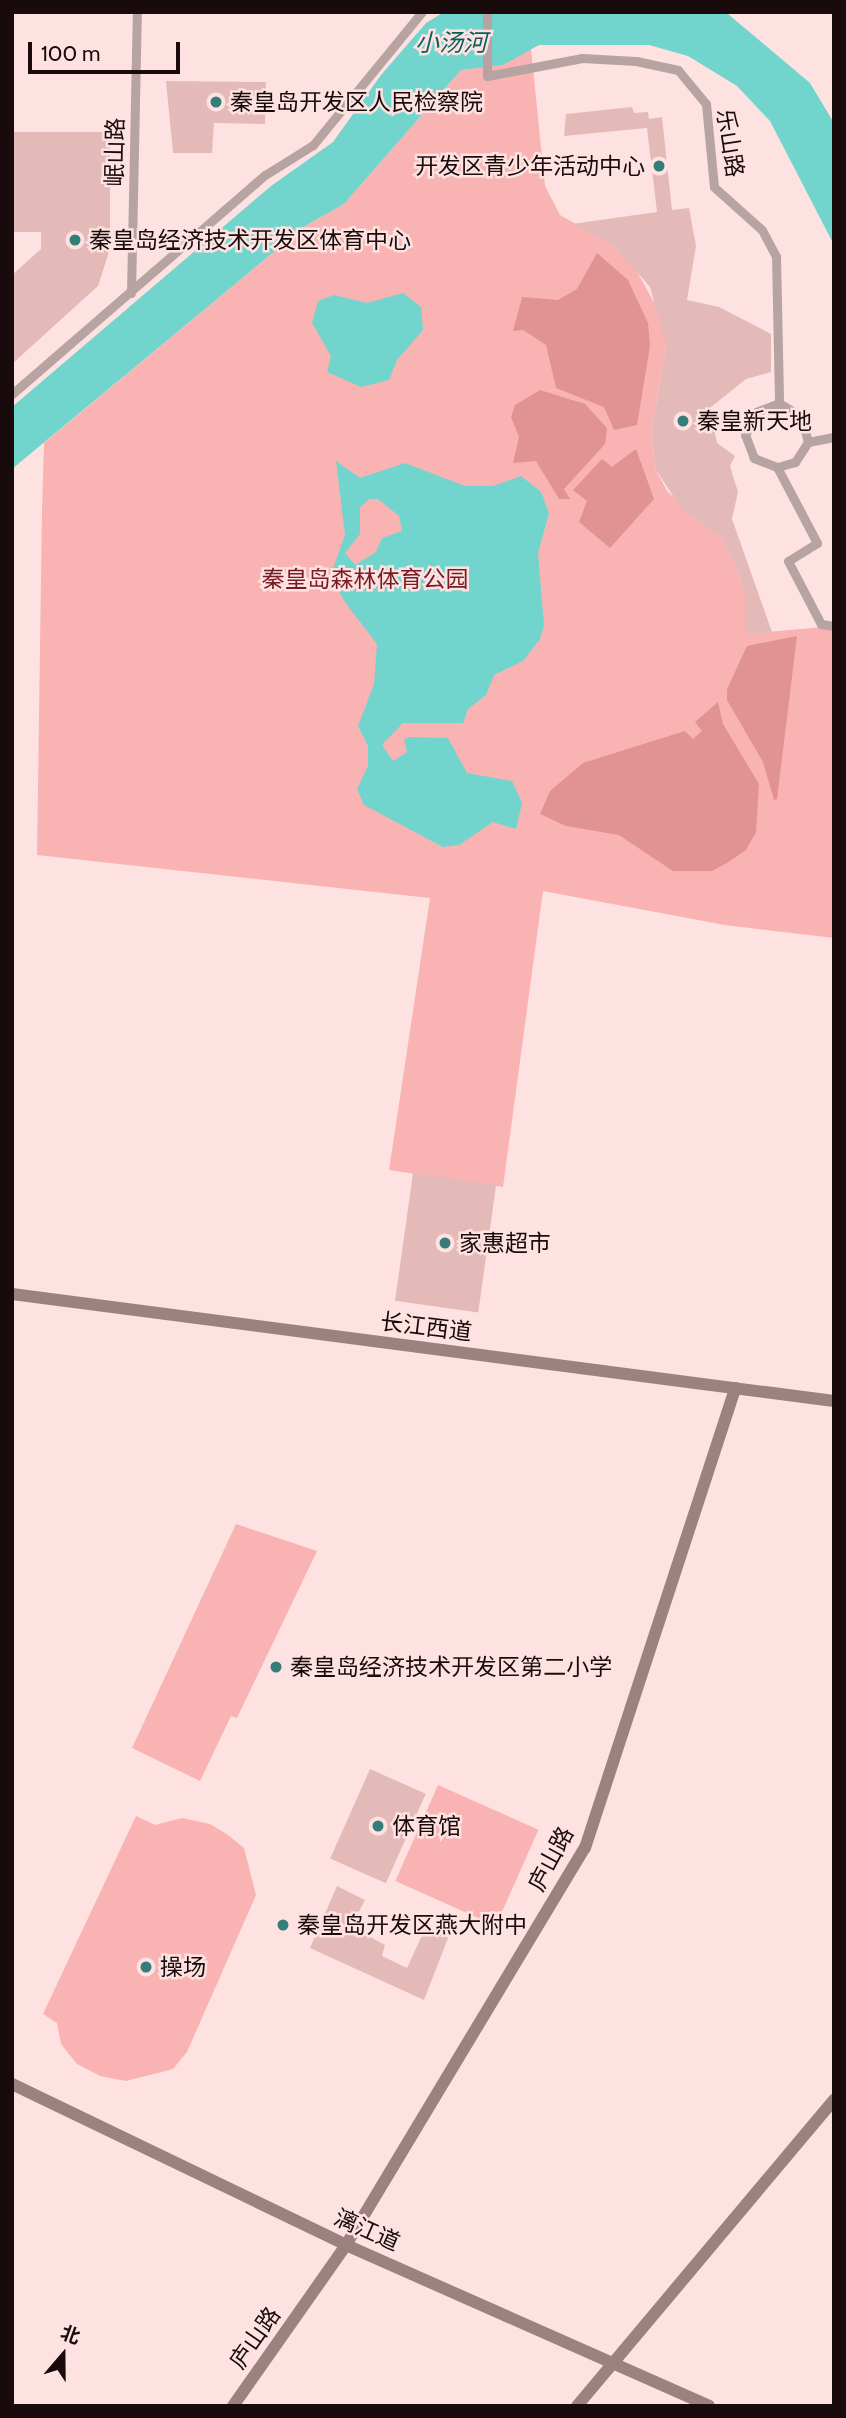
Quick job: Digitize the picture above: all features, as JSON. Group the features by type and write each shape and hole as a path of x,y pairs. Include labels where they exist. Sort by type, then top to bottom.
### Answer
{"street":[{"name":"岷山路","path":"131,293 137,12"},
{"path":"12,394 265,176 313,145 422,12"},
{"name":"乐山路","path":"487,12 487,76 582,58 636,61 678,71 706,104 714,187 762,230 776,256 779,403"},
{"path":"779,403 802,416 808,442 796,462 777,467 754,458 745,435 756,412 779,403"},
{"path":"808,442 834,437"},
{"path":"777,467 817,543 788,561 821,624 834,626"},
{"name":"长江西道","path":"12,1294 834,1401"},
{"name":"庐山路","path":"233,2406 346,2245 585,1848 735,1388"},
{"name":"漓江道","path":"12,2084 346,2245 613,2360 709,2406"},
{"path":"577,2406 834,2100"}],"green space":[{"name":"秦皇岛森林体育公园","path":"531,49 545,186 560,215 614,246 634,266 661,315 666,346 651,433 656,470 667,491 720,537 734,561 745,592 746,634 834,626 834,938 725,925 543,891 503,1187 389,1170 430,898 37,855 42,511 44,443 305,226 344,204 461,70 503,64"},
{"path":"236,1524 317,1551 237,1718 231,1716 200,1781 132,1748"},
{"path":"438,1785 538,1830 496,1926 395,1881"},
{"name":"操场","path":"136,1816 155,1825 182,1818 210,1824 228,1835 244,1848 256,1895 187,2052 173,2069 126,2081 100,2076 77,2064 61,2044 57,2023 43,2014"}],"shaded area":[{"path":"597,253 628,280 648,323 650,346 637,425 614,430 604,407 556,388 546,345 523,330 513,331 522,297 558,300 577,289"},
{"path":"540,390 585,404 607,428 605,444 564,489 570,499 559,499 536,461 513,463 519,437 511,417 515,405"},
{"path":"636,449 654,499 610,548 579,522 587,501 573,490 602,459 612,467"},
{"path":"797,636 777,799 774,800 763,762 727,700 727,689 747,646"},
{"path":"718,702 723,724 759,784 756,832 746,850 727,863 712,871 673,871 619,835 566,826 540,814 550,791 583,763 685,731 693,739 702,731 695,722"}],"water":[{"name":"小汤河","path":"444,12 728,14 810,83 834,123 834,245 770,121 737,86 688,56 649,45 539,45 503,65 461,70 344,204 305,226 12,469 12,407 271,186 333,142 381,75 426,23"},
{"path":"403,293 421,307 423,330 397,360 389,380 361,387 327,372 331,356 312,323 318,301 334,295 367,303"},
{"path":"336,461 360,478 405,463 465,486 493,486 521,476 541,492 549,513 538,553 544,625 540,639 523,661 494,675 486,695 468,709 463,723 403,723 382,745 393,761 407,752 404,739 448,738 467,773 512,781 522,803 516,829 493,822 459,845 443,847 364,805 357,789 368,766 368,746 358,726 374,684 377,644 344,601 331,574 345,535","holes":["369,499 378,499 399,516 402,531 382,538 376,552 355,565 345,553 360,534 360,507"]}],"building":[{"name":"秦皇岛开发区人民检察院","path":"166,81 266,82 265,124 214,123 212,153 173,153"},
{"name":"秦皇新天地","path":"632,107 634,113 648,112 649,119 662,117 672,210 689,208 696,246 687,300 719,307 771,334 771,372 746,379 710,408 717,443 735,456 730,466 738,492 732,519 772,632 745,634 745,592 734,561 720,537 681,508 656,470 651,433 666,346 650,287 614,246 572,224 657,212 647,128 564,136 566,114"},
{"name":"秦皇岛经济技术开发区体育中心","path":"12,132 110,132 110,249 98,286 12,364 12,275 41,249 41,232 12,232"},
{"name":"家惠超市","path":"413,1173 496,1185 478,1312 395,1301"},
{"name":"体育馆","path":"370,1769 426,1794 386,1883 330,1859"},
{"path":"337,1886 365,1900 351,1927 385,1945 382,1956 407,1968 425,1929 450,1933 424,2000 310,1948"}],"place":[{"name":"秦皇岛开发区人民检察院","path":"216,102"},
{"name":"开发区青少年活动中心","path":"659,166"},
{"name":"秦皇岛经济技术开发区体育中心","path":"75,240"},
{"name":"秦皇新天地","path":"683,421"},
{"name":"家惠超市","path":"445,1243"},
{"name":"秦皇岛经济技术开发区第二小学","path":"276,1667"},
{"name":"体育馆","path":"378,1826"},
{"name":"秦皇岛开发区燕大附中","path":"283,1925"},
{"name":"操场","path":"146,1967"}]}
